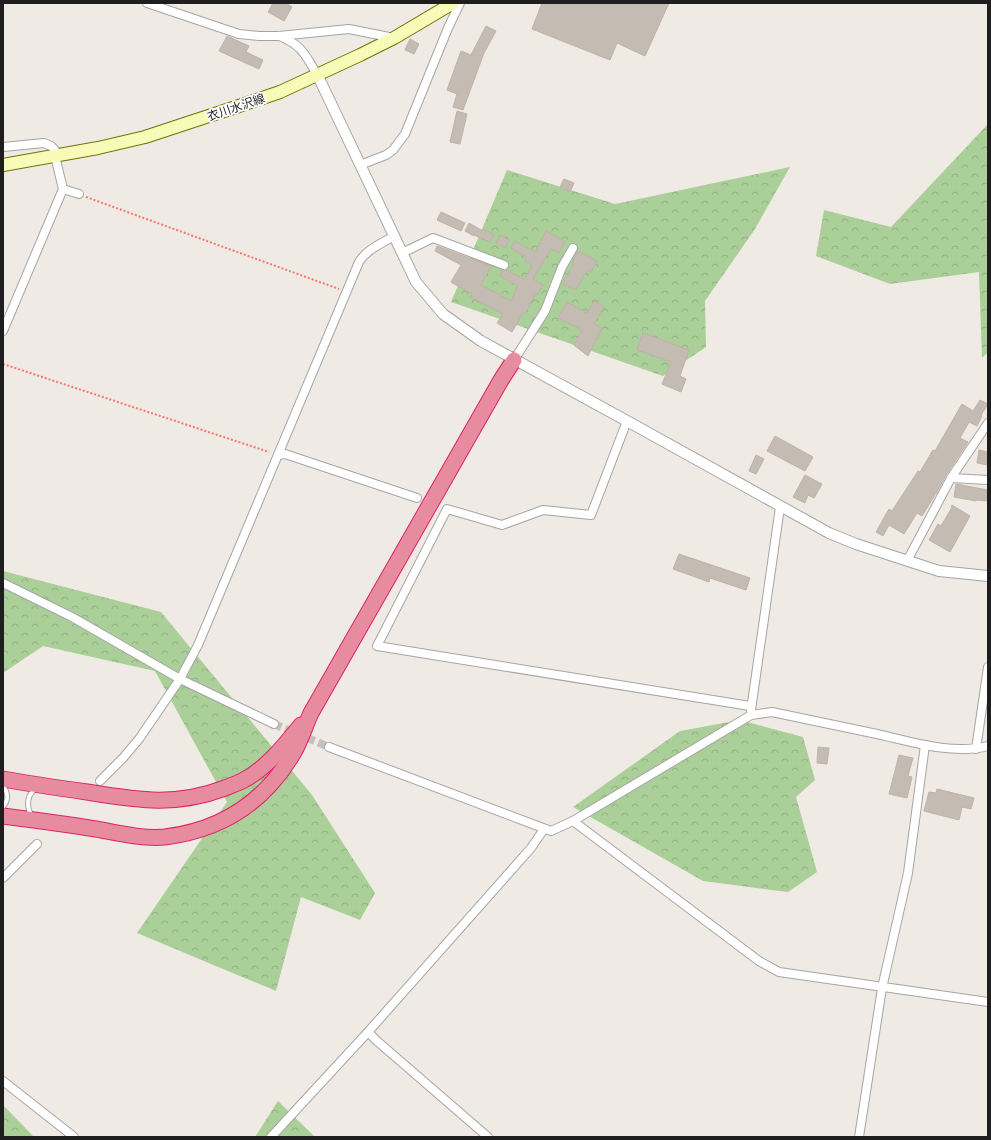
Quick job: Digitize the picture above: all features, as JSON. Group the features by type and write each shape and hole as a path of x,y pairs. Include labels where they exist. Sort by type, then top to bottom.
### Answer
{"highway":[{"path":"3,816 138,836 164,837 194,831 218,822 240,812 262,794 282,772 295,751 311,713 501,380 514,360"},
{"path":"3,779 132,799 163,801 192,798 242,781 266,765 311,713"}],"main road":[{"name":"衣川水沢線","path":"3,165 55,156 145,137 236,108 280,92 317,74 360,56 453,3"}],"street":[{"path":"147,3 239,34 279,36 349,29 394,38"},
{"path":"360,164 393,150 405,134 448,28 460,3"},
{"path":"279,36 298,46 304,51 317,74 416,282 443,314 481,341 514,360 627,421 780,507 830,533 856,544 906,561 939,570 988,576"},
{"path":"3,147 44,143 51,146 55,150 55,156 63,189 3,331"},
{"path":"63,189 79,194"},
{"path":"100,781 139,740 180,679 198,645 346,292 363,256 370,249 394,236"},
{"path":"402,253 433,238 504,265"},
{"path":"514,360 545,311 562,267 573,248"},
{"path":"627,421 591,515 543,510 502,525 447,510 377,646 750,706"},
{"path":"906,561 951,478 988,424"},
{"path":"278,455 284,454 417,498"},
{"path":"951,478 988,480"},
{"path":"751,715 750,706 780,507"},
{"path":"3,583 72,617 180,679 274,724"},
{"path":"976,749 988,667"},
{"path":"329,747 551,831 751,715 772,712 925,745 953,749 976,749 988,746"},
{"path":"858,1137 882,988 908,873 925,745"},
{"path":"572,820 759,961 779,972 882,988 988,1002"},
{"path":"271,1137 368,1032 531,848 544,828"},
{"path":"3,878 37,844"},
{"path":"368,1032 377,1042 488,1137"},
{"path":"3,1081 74,1137"}],"lane":[{"path":"3,786 8,796 3,806"},
{"path":"40,821 31,815 28,809 28,803 30,795 35,790 44,786"}],"path":[{"path":"79,194 346,292"},
{"path":"3,364 278,455"}],"green space":[{"path":"988,124 988,150 986,152 988,153 988,352 982,358 979,272 890,284 816,256 824,210 891,227"},
{"path":"790,167 755,229 705,301 706,347 663,376 451,302 507,170 615,204"},
{"path":"3,571 161,612 312,795 375,893 360,920 301,897 276,991 137,933 227,802 155,671 43,646 3,673"},
{"path":"740,720 803,737 815,780 796,797 817,872 788,892 703,881 573,807 680,731"},
{"path":"278,1101 315,1137 255,1137"},
{"path":"3,1105 34,1137 3,1137"}],"building":[{"path":"273,3 286,3 292,7 284,21 268,12"},
{"path":"542,3 669,3 645,56 617,43 610,60 532,29"},
{"path":"486,26 496,31 484,53 463,110 453,107 457,94 447,90 461,51 471,55"},
{"path":"227,36 249,46 246,52 263,60 259,69 219,51"},
{"path":"410,39 419,44 414,54 405,50"},
{"path":"457,111 467,114 460,144 450,142"},
{"path":"564,179 574,183 570,192 560,187"},
{"path":"441,212 465,223 461,231 437,220"},
{"path":"469,223 483,231 484,229 494,234 490,242 465,231"},
{"path":"546,231 565,241 559,253 551,249 533,279 543,285 537,295 535,295 525,314 523,313 512,332 497,323 503,314 470,297 472,294 451,282 461,265 435,251 437,246 491,266 481,285 511,301 518,286 500,276 503,270 524,279 532,266 524,260 526,257 511,248 515,241 535,252"},
{"path":"500,235 509,240 505,248 496,243"},
{"path":"578,251 597,261 591,272 587,270 576,290 563,284 574,263 572,262"},
{"path":"594,301 604,307 594,324 602,328 588,356 574,345 582,330 558,318 567,302 587,313"},
{"path":"643,333 689,350 680,376 686,379 681,392 662,384 671,362 637,350"},
{"path":"980,400 988,404 981,415 982,416 977,426 969,422 960,438 968,442 946,475 936,494 930,492 935,495 922,516 917,513 904,534 889,525 883,536 876,532 889,509 892,511 918,471 920,472 933,450 935,451 962,404 973,411"},
{"path":"775,436 813,457 805,471 767,451"},
{"path":"979,450 988,452 988,465 977,463"},
{"path":"756,455 764,459 756,474 749,471"},
{"path":"805,475 822,484 814,498 808,495 805,503 793,497"},
{"path":"956,484 988,490 988,501 976,501 954,497"},
{"path":"952,505 970,516 950,552 929,540 938,524 941,526"},
{"path":"679,554 750,578 746,590 710,578 709,582 673,569"},
{"path":"818,747 829,748 827,764 817,763"},
{"path":"899,755 913,758 908,776 912,777 907,798 889,794"},
{"path":"937,789 974,798 971,809 962,807 959,820 924,811 929,792 936,793"}],"tunnel":[{"path":"274,724 329,747"}]}
